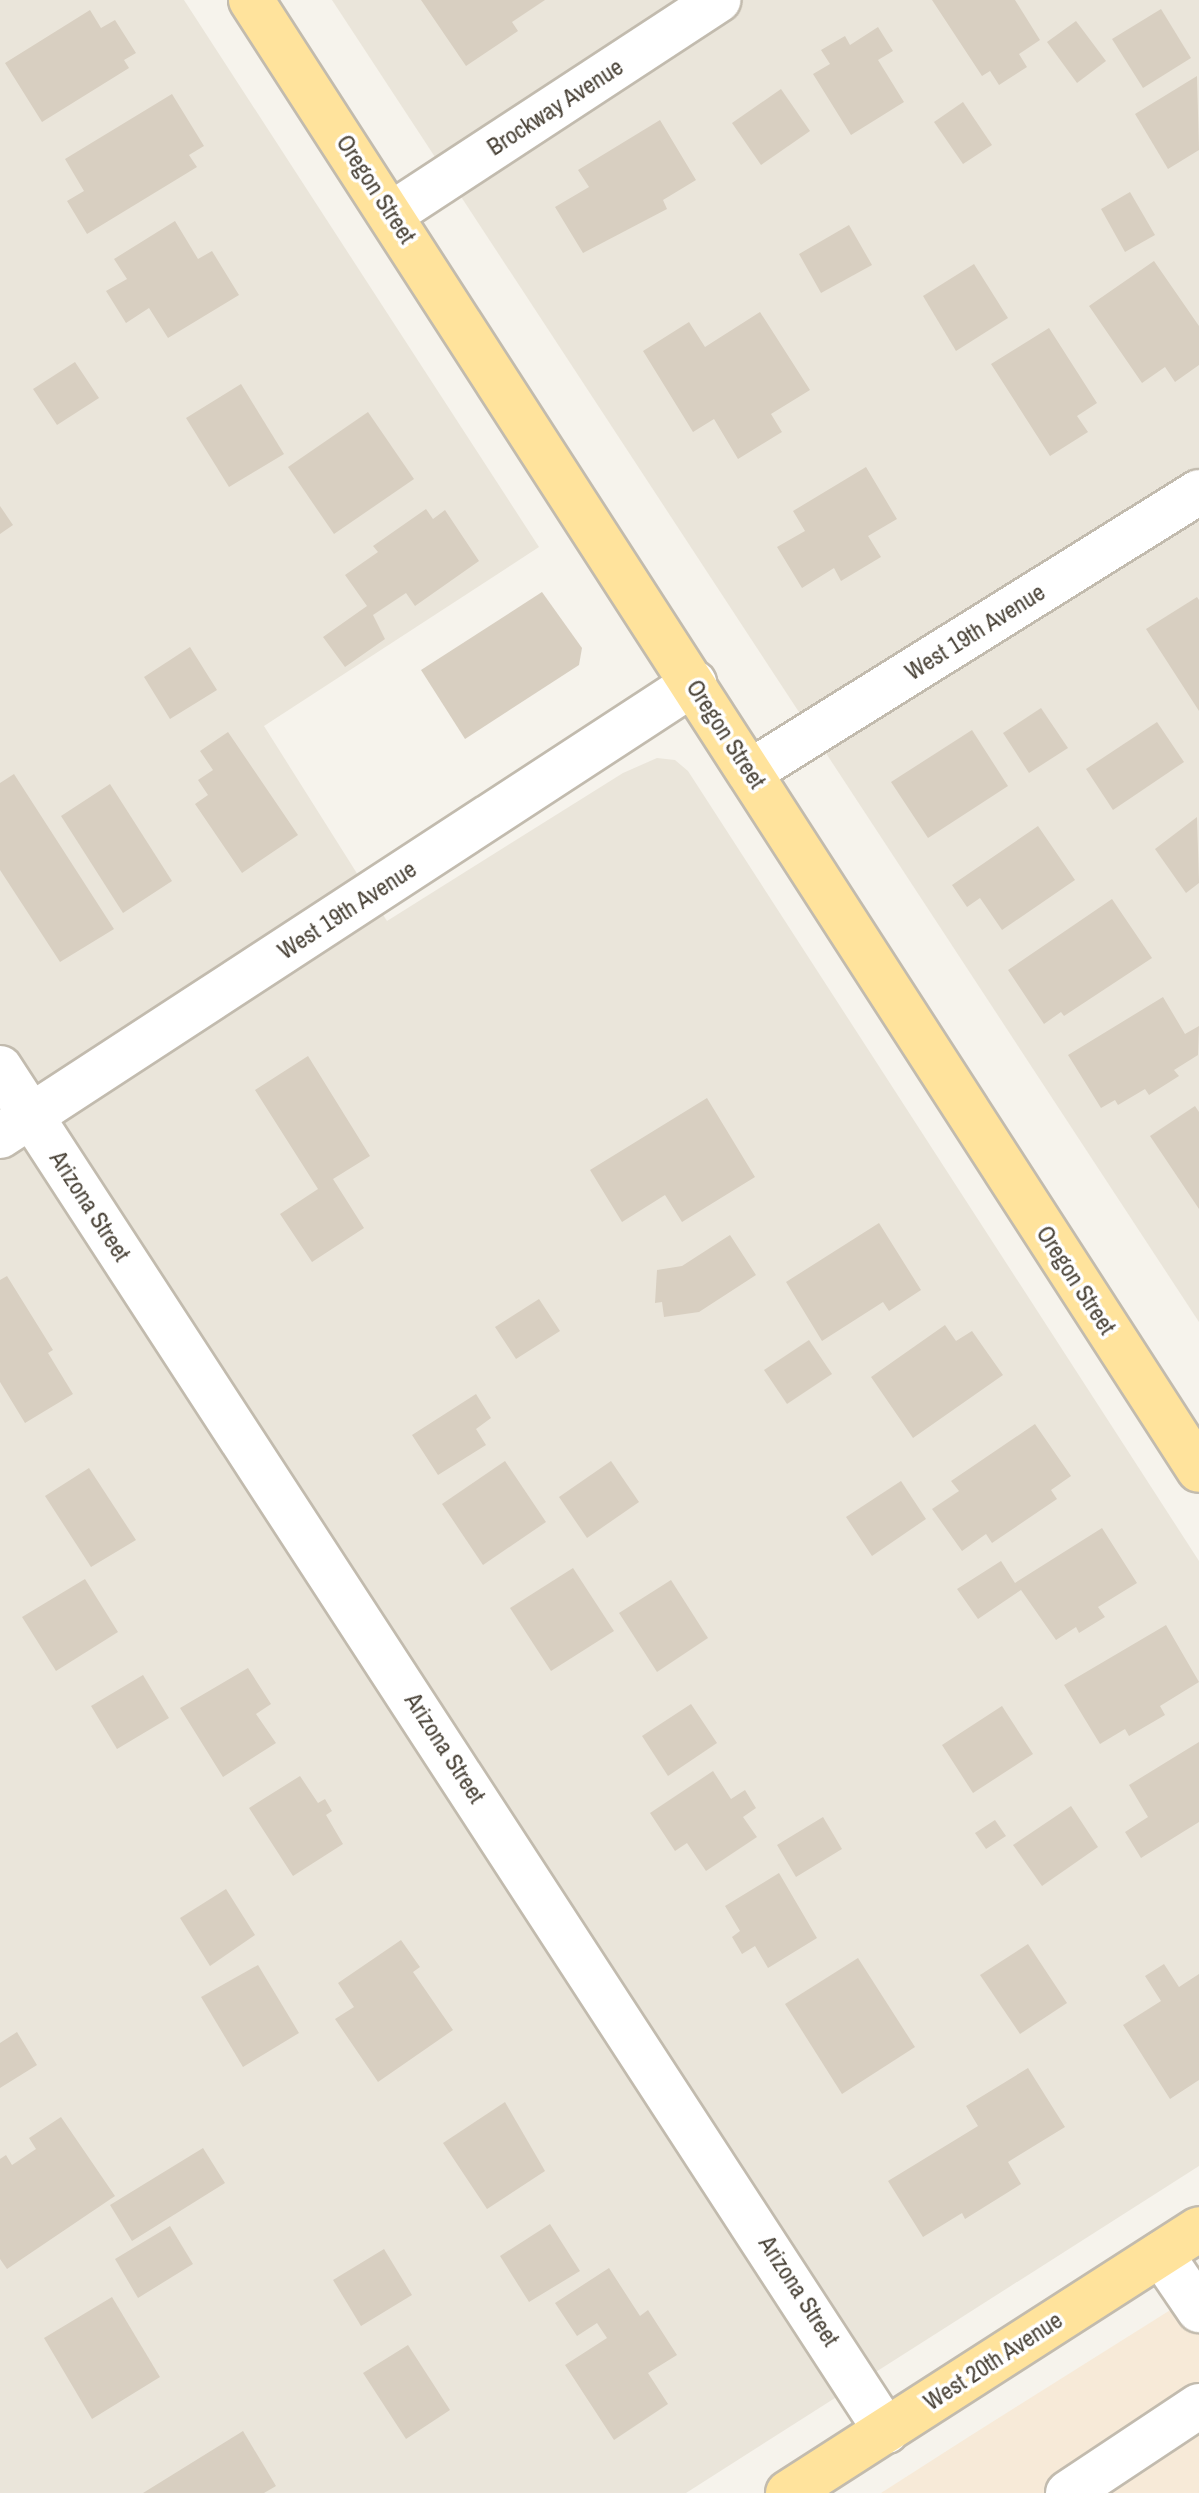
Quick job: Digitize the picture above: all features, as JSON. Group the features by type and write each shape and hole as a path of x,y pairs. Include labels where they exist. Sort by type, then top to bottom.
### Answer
{"main road":[{"name":"Oregon Street","path":"251,0 393,213 1199,1470"},
{"name":"West 20th Avenue","path":"788,2493 1199,2229"}],"street":[{"name":"Brockway Avenue","path":"393,213 718,0"},
{"name":"West 19th Avenue","path":"750,772 1199,492"},
{"name":"West 19th Avenue","path":"16,1126 694,683"},
{"name":"Arizona Street","path":"0,1068 16,1126 886,2431"},
{"path":"1161,2254 1199,2310"},
{"path":"1085,2488 1199,2406"}],"shaded area":[{"path":"0,0 184,0 539,547 264,726 387,921 623,773 657,758 675,760 688,771 1199,1561 1199,2166 686,2493 0,2493"},
{"path":"332,0 1199,0 1199,1322"},
{"path":"1199,2292 1199,2493 881,2493 970,2436"}],"building":[{"path":"421,0 545,0 512,22 518,31 466,66"},
{"path":"932,0 1015,0 1040,40 1019,54 1027,67 999,85 990,71 982,76"},
{"path":"1161,9 1191,58 1143,88 1112,39"},
{"path":"90,10 101,28 115,20 136,53 124,60 129,68 42,122 5,63"},
{"path":"1076,21 1106,61 1077,83 1047,42"},
{"path":"878,27 893,51 878,60 904,102 851,135 813,74 830,64 821,50 845,36 850,45"},
{"path":"1197,76 1199,150 1168,169 1135,114"},
{"path":"781,89 810,131 761,165 732,123"},
{"path":"172,94 204,146 189,155 197,167 87,234 67,201 84,191 65,159"},
{"path":"963,102 992,145 963,164 934,122"},
{"path":"660,120 696,180 663,200 667,209 583,253 555,207 589,187 578,170"},
{"path":"1130,192 1155,235 1125,252 1101,209"},
{"path":"175,221 198,259 212,251 239,295 168,338 149,308 126,323 106,291 127,279 114,259"},
{"path":"849,225 872,265 821,293 799,254"},
{"path":"1154,261 1199,326 1199,365 1175,382 1165,367 1142,383 1089,306"},
{"path":"974,264 1008,318 956,351 923,296"},
{"path":"760,312 810,390 771,414 782,432 738,459 714,419 693,432 643,351 689,322 705,347"},
{"path":"1049,328 1097,403 1077,416 1088,432 1050,456 991,364"},
{"path":"75,362 99,398 57,425 33,389"},
{"path":"241,384 284,454 229,487 186,418"},
{"path":"368,412 414,479 334,534 288,467"},
{"path":"866,467 897,519 868,536 881,557 841,581 834,568 802,588 777,547 805,531 793,511"},
{"path":"0,506 13,525 0,534"},
{"path":"426,509 433,519 445,510 479,561 415,606 406,593 373,615 385,639 345,667 323,637 367,606 345,575 378,552 373,546"},
{"path":"542,592 582,648 579,665 465,739 421,670"},
{"path":"1197,597 1199,600 1199,711 1146,629"},
{"path":"190,647 217,690 170,719 144,677"},
{"path":"1041,708 1068,748 1029,773 1003,733"},
{"path":"1157,722 1184,762 1113,810 1086,769"},
{"path":"972,730 1008,786 928,838 891,782"},
{"path":"228,732 298,835 242,873 195,804 208,795 198,780 213,770 200,751"},
{"path":"14,774 114,929 60,962 0,870 0,783"},
{"path":"110,784 172,881 123,913 61,816"},
{"path":"1197,817 1199,883 1186,893 1155,849"},
{"path":"1038,826 1075,880 1002,930 980,898 967,907 952,885"},
{"path":"1112,899 1152,958 1064,1016 1061,1012 1044,1024 1008,970"},
{"path":"1163,997 1185,1034 1199,1026 1198,1055 1174,1070 1179,1076 1149,1095 1145,1089 1118,1105 1115,1100 1101,1108 1068,1055"},
{"path":"308,1056 370,1156 333,1179 364,1228 312,1262 280,1214 318,1189 255,1090"},
{"path":"707,1098 755,1177 682,1222 665,1195 622,1222 590,1170"},
{"path":"1195,1106 1199,1112 1199,1209 1150,1136"},
{"path":"879,1223 921,1290 889,1311 883,1302 822,1341 786,1282"},
{"path":"730,1235 756,1275 699,1312 664,1317 662,1302 655,1303 657,1270 682,1266"},
{"path":"7,1276 53,1350 48,1353 73,1394 25,1423 0,1382 0,1280"},
{"path":"539,1299 560,1331 516,1359 495,1327"},
{"path":"945,1325 956,1341 972,1331 1003,1375 913,1438 871,1377"},
{"path":"809,1340 832,1374 787,1404 764,1370"},
{"path":"476,1394 491,1418 476,1429 486,1445 438,1475 412,1435"},
{"path":"1035,1424 1071,1476 1051,1490 1057,1499 992,1543 986,1534 962,1551 932,1509 959,1491 951,1481"},
{"path":"505,1461 546,1522 483,1565 442,1504"},
{"path":"611,1461 639,1502 587,1538 559,1497"},
{"path":"89,1468 136,1540 91,1567 45,1496"},
{"path":"901,1481 926,1519 872,1556 846,1517"},
{"path":"1102,1528 1137,1583 1098,1607 1105,1617 1079,1633 1076,1627 1056,1640 1021,1590 978,1619 957,1589 1001,1561 1015,1583"},
{"path":"573,1568 614,1631 551,1671 510,1608"},
{"path":"85,1579 118,1632 56,1671 22,1617"},
{"path":"671,1580 708,1638 657,1672 619,1613"},
{"path":"1166,1625 1199,1682 1160,1706 1165,1715 1129,1736 1125,1729 1100,1744 1064,1685"},
{"path":"248,1668 271,1704 256,1714 276,1743 223,1777 180,1708"},
{"path":"143,1675 169,1718 117,1749 91,1706"},
{"path":"691,1704 717,1743 668,1776 642,1736"},
{"path":"1002,1706 1033,1754 973,1793 942,1745"},
{"path":"1199,1742 1199,1822 1141,1858 1125,1832 1148,1817 1129,1785"},
{"path":"713,1771 731,1799 745,1790 756,1808 743,1817 757,1837 706,1871 687,1843 675,1851 650,1813"},
{"path":"300,1776 318,1803 325,1799 332,1811 326,1815 343,1844 293,1876 249,1808"},
{"path":"1071,1806 1098,1847 1042,1886 1013,1845"},
{"path":"823,1817 842,1849 796,1877 777,1845"},
{"path":"995,1820 1006,1836 986,1849 975,1833"},
{"path":"779,1873 817,1938 768,1968 755,1946 742,1954 732,1937 740,1931 725,1906"},
{"path":"226,1889 255,1935 210,1966 180,1918"},
{"path":"401,1940 420,1967 413,1972 453,2030 378,2082 335,2019 354,2007 338,1983"},
{"path":"1028,1944 1067,2003 1020,2034 980,1975"},
{"path":"858,1958 915,2047 842,2094 785,2004"},
{"path":"1164,1964 1179,1987 1199,1974 1199,2080 1170,2099 1123,2025 1161,2001 1145,1976"},
{"path":"258,1965 299,2033 243,2067 201,1997"},
{"path":"17,2032 37,2065 0,2088 0,2043"},
{"path":"1028,2068 1065,2127 1008,2162 1021,2184 965,2219 962,2213 923,2237 888,2181 978,2126 966,2106"},
{"path":"505,2102 545,2171 487,2209 443,2143"},
{"path":"61,2117 115,2196 7,2269 0,2259 0,2159 6,2155 12,2165 36,2149 29,2138"},
{"path":"203,2148 225,2183 132,2241 110,2205"},
{"path":"550,2224 580,2271 529,2302 500,2256"},
{"path":"170,2226 193,2264 138,2298 115,2259"},
{"path":"384,2249 412,2295 361,2326 333,2280"},
{"path":"609,2268 640,2316 648,2310 677,2355 648,2373 668,2404 614,2440 565,2365 607,2338 597,2323 577,2336 555,2303"},
{"path":"112,2297 160,2377 92,2419 44,2338"},
{"path":"408,2345 450,2410 406,2439 363,2373"},
{"path":"243,2431 276,2486 264,2493 143,2493"}]}
